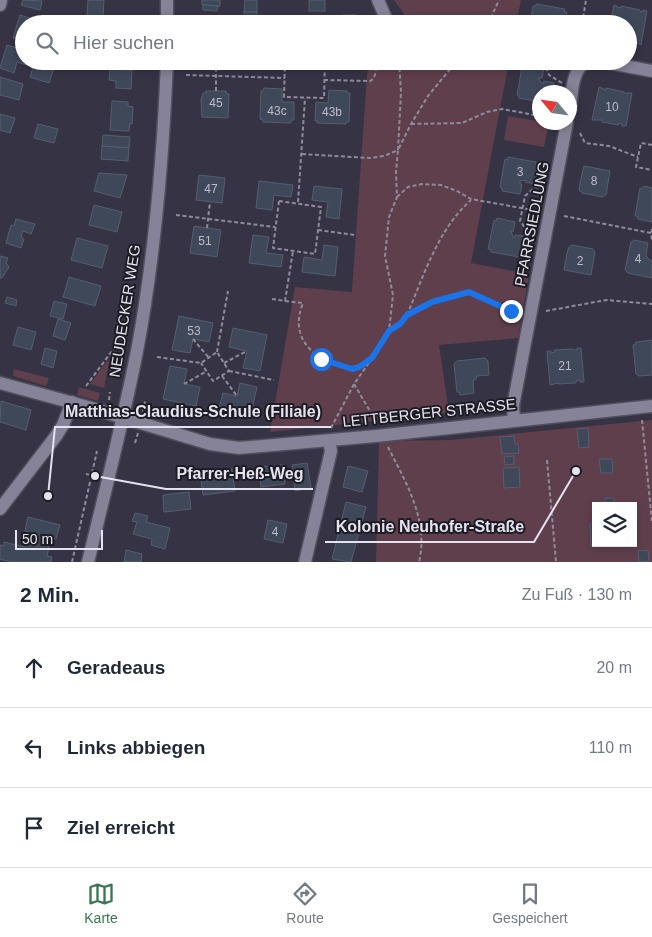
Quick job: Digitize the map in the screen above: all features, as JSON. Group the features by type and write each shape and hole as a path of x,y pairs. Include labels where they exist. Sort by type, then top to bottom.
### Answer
{"street":[{"path":"0,5 1,0"},
{"path":"167,0 167,15"},
{"path":"378,0 384,15"},
{"path":"637,68 652,71"},
{"name":"NEUDECKER WEG","path":"88,562 137,350 157,211 167,70"},
{"path":"575,85 578,70"},
{"name":"PFARRSIEDLUNG","path":"514,420 513,406 565,130"},
{"name":"LETTBERGER STRASSE","path":"0,383 72,402 210,444 252,448 330,435 514,420 652,406"},
{"path":"0,509 56,436 72,402"},
{"path":"305,562 331,451 330,435"}],"path":[{"path":"492,15 499,0"},
{"path":"584,15 586,0"},
{"path":"216,70 216,91"},
{"path":"285,70 284,97 305,98 324,98 325,70"},
{"path":"324,80 371,81 376,75 376,70"},
{"path":"397,198 396,172 401,92 400,70"},
{"path":"302,154 369,158 384,156 398,150 428,96 449,70"},
{"path":"547,70 549,74 559,82 565,84"},
{"path":"186,75 285,78"},
{"path":"298,204 305,98"},
{"path":"411,124 462,123 487,112 502,109 532,115"},
{"path":"580,133 585,143 609,146 638,157"},
{"path":"652,145 641,143 636,167 652,170"},
{"path":"389,331 392,295 385,256 389,217 397,198 408,187 422,184 441,186 457,191 471,199 542,211"},
{"path":"538,234 529,233 520,221 522,208 525,196 535,187 546,189"},
{"path":"330,435 354,384 389,331 400,324 407,315 429,262 460,209 471,199"},
{"path":"279,201 298,204 321,207 315,254 272,248 279,201"},
{"path":"207,228 210,202"},
{"path":"176,214 275,227"},
{"path":"564,216 650,233"},
{"path":"652,229 650,233 652,240"},
{"path":"318,230 355,235"},
{"path":"286,301 292,251"},
{"path":"228,291 217,352 229,371 274,380"},
{"path":"407,315 432,302 469,292 523,316"},
{"path":"272,299 303,303 298,321 300,332 310,351 321,359 352,369 359,367 372,358"},
{"path":"546,311 606,300 652,304"},
{"path":"193,339 209,358"},
{"path":"86,386 115,347"},
{"path":"224,363 247,351"},
{"path":"157,356 201,363 217,352"},
{"path":"201,363 213,381 229,371"},
{"path":"184,384 207,371"},
{"path":"222,376 237,396"},
{"path":"354,384 378,423"},
{"path":"642,417 652,522"},
{"path":"386,443 413,496 421,524 419,562"},
{"path":"72,562 94,476 97,451"},
{"path":"547,460 556,562"},
{"path":"86,474 94,476"}],"shaded area":[{"path":"394,0 521,0 518,15 404,14"},
{"path":"367,70 507,70 471,263 529,274 518,338 439,345 449,413 270,432 295,287 352,292"},
{"path":"508,116 532,120 532,130 548,130 544,147 504,140"},
{"path":"108,360 104,388 90,384"},
{"path":"14,369 49,378 46,386 13,376"},
{"path":"79,387 100,393 98,401 77,395"},
{"path":"652,420 652,562 376,562 379,441 451,440"}],"building":[{"path":"23,0 42,1 40,10 21,5"},
{"path":"88,0 104,0 103,15 87,15"},
{"path":"202,0 220,0 220,6 202,5"},
{"path":"245,0 257,0 257,12 244,12"},
{"path":"309,0 325,0 325,11 309,11"},
{"path":"536,4 565,9 564,12 567,12 566,15 532,15 533,6 536,6"},
{"path":"203,5 218,6 217,11 203,10"},
{"path":"614,5 621,8 621,6 640,10 640,12 643,12 643,10 647,11 641,45 637,43 637,15 612,15"},
{"path":"244,12 257,12 257,15 244,15"},
{"path":"7,45 15,47 14,73 0,68"},
{"path":"32,70 53,70 49,83 30,77"},
{"path":"110,70 132,70 131,89 116,88 116,81 109,80"},
{"path":"521,70 544,70 542,78 539,78 539,80 543,84 544,81 554,83 554,85 532,85 532,100 519,98 517,95"},
{"path":"0,77 23,84 19,100 0,95"},
{"path":"599,87 606,90 606,88 624,93 632,93 626,126 622,126 619,123 618,125 602,122 602,120 592,120"},
{"path":"264,88 282,89 282,102 294,102 294,120 291,120 291,123 263,122 260,119 261,91"},
{"path":"329,90 347,91 347,93 350,93 349,122 346,122 346,124 317,123 318,121 315,121 316,102 328,103"},
{"path":"206,91 226,91 229,94 228,118 202,117 201,100 203,93 206,93"},
{"path":"112,101 128,102 128,106 133,107 132,124 130,123 129,131 110,130"},
{"path":"0,114 15,118 10,133 0,130"},
{"path":"38,124 58,129 54,143 34,138"},
{"path":"103,135 130,137 129,148 102,146"},
{"path":"102,146 129,148 128,161 101,159"},
{"path":"508,157 536,162 538,166 535,184 525,182 526,180 520,181 520,184 522,184 520,194 502,191 500,187 505,159 508,160"},
{"path":"584,166 610,171 606,195 602,197 582,193 579,190"},
{"path":"99,173 127,175 120,198 94,191"},
{"path":"199,175 225,178 222,203 196,200"},
{"path":"259,181 293,185 291,197 274,195 272,210 256,208"},
{"path":"314,186 342,189 339,219 326,217 328,202 312,200"},
{"path":"644,186 652,188 652,222 638,219 635,216 640,188 642,189"},
{"path":"94,205 122,212 117,232 89,225"},
{"path":"497,218 515,222 513,232 511,231 513,237 515,235 525,236 522,255 519,254 519,257 491,252 491,249 488,249 494,220 496,221"},
{"path":"16,219 35,224 31,234 23,231 21,237 24,239 21,248 6,243 11,225 14,226"},
{"path":"194,226 221,230 217,257 190,253"},
{"path":"253,235 269,237 266,253 283,255 281,267 249,263"},
{"path":"77,238 108,246 102,268 71,260"},
{"path":"634,240 648,243 646,255 649,260 652,260 652,278 628,273 625,270 631,242"},
{"path":"324,245 338,247 335,276 302,272 304,257 322,260"},
{"path":"572,245 593,249 595,252 591,275 564,270 567,253"},
{"path":"0,256 8,258 6,263 9,267 2,278 0,278"},
{"path":"69,277 101,286 95,306 63,297"},
{"path":"7,297 17,300 16,306 5,303"},
{"path":"54,301 67,304 63,319 50,316"},
{"path":"179,316 213,323 209,342 193,339 190,353 172,350"},
{"path":"58,319 71,323 65,340 53,336"},
{"path":"18,327 36,332 31,350 13,345"},
{"path":"233,328 267,335 260,371 243,368 247,351 229,347"},
{"path":"652,340 652,375 639,376 636,374 633,345 636,342"},
{"path":"45,348 57,351 53,368 41,364"},
{"path":"577,348 581,348 584,382 580,382 580,380 576,381 576,383 550,385 547,351 551,351 551,353 555,352 554,350 577,350"},
{"path":"485,358 488,361 489,375 477,376 473,381 474,393 460,395 457,392 454,364 457,361"},
{"path":"170,366 187,369 184,384 200,387 196,406 163,399"},
{"path":"240,383 257,387 250,419 218,412 223,393 237,396"},
{"path":"1,401 31,410 26,430 0,422"},
{"path":"588,428 589,447 579,448 577,429"},
{"path":"514,436 515,444 518,444 519,453 502,454 500,437"},
{"path":"514,456 514,464 505,465 504,457"},
{"path":"599,459 612,459 613,473 601,473"},
{"path":"307,463 311,488 295,491 292,465"},
{"path":"283,465 285,484 261,487 259,467"},
{"path":"348,466 368,471 362,492 343,487"},
{"path":"519,467 520,487 504,488 503,468"},
{"path":"232,469 235,491 203,495 200,473"},
{"path":"189,492 191,509 164,512 163,495"},
{"path":"605,498 614,498 614,502 605,502"},
{"path":"346,502 366,507 351,562 332,559"},
{"path":"135,513 148,516 146,522 170,528 165,549 151,545 152,539 133,534 137,522 132,521"},
{"path":"28,517 60,525 56,539 51,537 47,556 52,557 51,562 11,562 0,559 0,545 4,546 4,542 25,547 29,532 25,531"},
{"path":"268,520 287,524 283,543 264,539"},
{"path":"590,524 592,524 592,546 591,546"},
{"path":"126,550 142,554 141,562 124,562"},
{"path":"648,550 649,561 639,562 638,551"}],"place":[{"name":"Kolonie Neuhofer-Straße","path":"576,471"},
{"name":"Pfarrer-Heß-Weg","path":"95,476"},
{"name":"Matthias-Claudius-Schule (Filiale)","path":"48,496"}],"route":[{"path":"321,359 352,369 359,367 372,358 389,331 400,324 407,315 432,302 469,292 511,311"}]}
